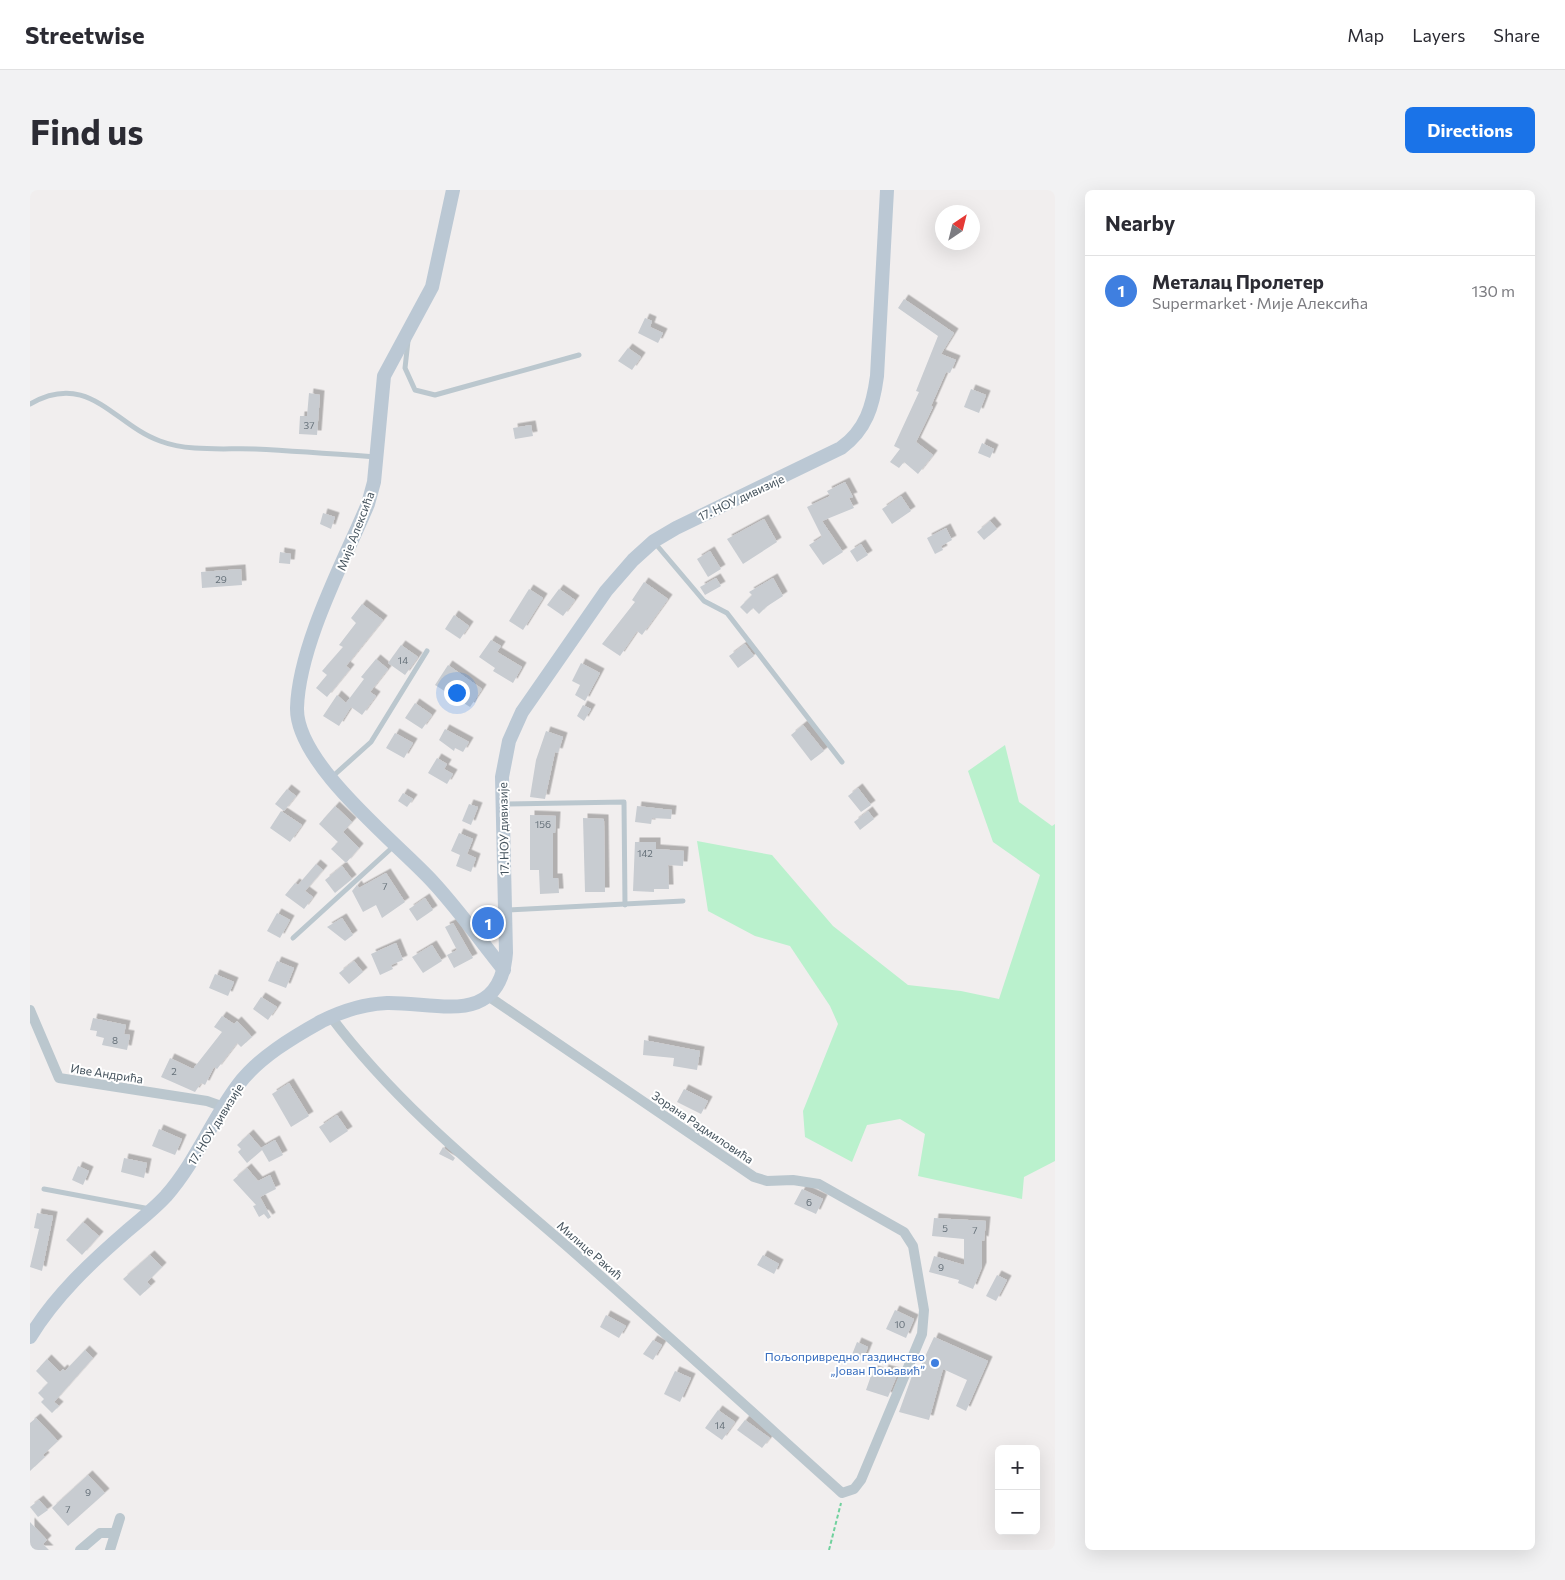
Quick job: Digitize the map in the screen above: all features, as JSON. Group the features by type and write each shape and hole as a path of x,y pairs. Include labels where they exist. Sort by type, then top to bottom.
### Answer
{"street":[{"name":"Мије Алексића","path":"453,190 432,287 384,376 376,457 368,504 304,661 297,709 302,733 330,780 448,899 504,970"},
{"name":"17. НОУ дивизије","path":"30,1338 45,1314 80,1275 153,1210 185,1173 238,1085 260,1062 293,1039 331,1017 355,1008 378,1004 466,1006 488,996 499,983 504,970 506,953 502,804 504,758 509,741 522,712 609,587 633,560 654,541 676,528 827,456 848,443 859,432 873,403 877,376 887,190"},
{"name":"Зорана Радмиловића","path":"488,996 754,1177 766,1181 793,1180 819,1184 904,1232 910,1240 924,1310 922,1334 861,1480 854,1488 842,1493"},
{"name":"Иве Андрића","path":"30,1010 59,1078 207,1101 224,1107"},
{"name":"Милице Ракић","path":"331,1017 381,1079 423,1120 629,1301 842,1493"},
{"path":"110,1550 120,1518"},
{"path":"80,1550 100,1533 115,1533"}],"lane":[{"path":"409,331 405,368 415,390 436,395 580,354"},
{"path":"30,404 60,395 86,397 104,404 149,437 183,447 298,451 376,457"},
{"path":"654,541 704,601 727,613 842,762"},
{"path":"330,780 371,742 427,651"},
{"path":"502,804 624,802 625,905"},
{"path":"293,938 395,844"},
{"path":"505,910 683,901"},
{"path":"44,1189 153,1210"}],"path":[{"path":"829,1550 840,1509 842,1493"}],"green space":[{"path":"1005,745 1019,802 1052,826 1055,824 1055,1161 1024,1177 1022,1199 918,1176 925,1134 900,1119 867,1125 852,1162 805,1137 803,1111 838,1024 830,1006 790,946 755,936 708,911 697,841 772,855 833,926 908,985 961,991 999,999 1040,875 993,842 968,771"}],"building":[{"path":"904,299 954,333 941,354 956,360 950,373 946,372 931,406 933,407 916,442 933,455 918,474 904,462 899,468 890,462 900,449 894,446 919,392 916,391 938,336 898,308"},
{"path":"645,318 652,321 650,327 663,333 658,343 638,333"},
{"path":"628,348 641,357 632,370 618,361"},
{"path":"971,389 986,395 979,413 964,407"},
{"path":"309,393 320,395 317,435 299,434 300,416 307,416"},
{"path":"531,425 533,436 515,439 513,428"},
{"path":"982,443 994,449 990,458 978,453"},
{"path":"845,482 853,497 849,498 854,508 822,521 843,552 823,565 809,545 822,537 807,507 830,496 827,491"},
{"path":"901,496 911,511 892,524 882,509"},
{"path":"323,513 335,517 331,529 320,524"},
{"path":"764,519 777,542 743,564 727,539"},
{"path":"990,521 997,529 984,540 977,532"},
{"path":"946,528 952,540 941,546 943,550 935,554 927,538"},
{"path":"861,544 868,555 857,562 850,551"},
{"path":"710,551 721,569 708,577 697,559"},
{"path":"280,552 291,554 290,564 279,563"},
{"path":"241,569 242,585 202,588 201,572"},
{"path":"716,578 721,586 705,595 700,587"},
{"path":"773,578 783,596 759,614 753,608 747,614 740,607 752,595 749,592"},
{"path":"644,582 668,599 642,635 637,631 620,656 602,644 635,602 632,600"},
{"path":"529,589 543,598 523,630 509,621"},
{"path":"559,589 575,600 563,616 547,605"},
{"path":"362,604 383,620 346,666 350,669 327,697 316,688 327,675 322,671 343,647 339,645 356,623 351,618"},
{"path":"454,615 469,626 460,639 445,629"},
{"path":"491,640 501,646 497,652 522,667 513,683 493,671 495,668 479,657"},
{"path":"745,644 754,656 738,668 729,656"},
{"path":"401,645 418,657 405,675 388,663"},
{"path":"376,659 388,669 370,692 376,696 362,715 351,707 339,726 323,716 337,695 346,703 364,679 361,677"},
{"path":"581,663 600,673 585,701 575,695 580,685 572,681"},
{"path":"448,665 482,689 470,707 435,685"},
{"path":"415,703 432,715 422,729 405,718"},
{"path":"583,705 591,709 584,721 577,716"},
{"path":"803,725 824,751 811,761 791,735"},
{"path":"445,729 469,742 463,752 455,748 454,751 439,740"},
{"path":"546,731 563,737 558,753 555,752 545,799 530,797 536,760"},
{"path":"395,733 413,743 404,758 386,748"},
{"path":"437,758 447,764 444,769 453,774 447,784 428,773"},
{"path":"858,788 871,805 861,812 848,796"},
{"path":"287,789 296,796 284,811 275,804"},
{"path":"403,793 413,799 407,807 398,801"},
{"path":"469,804 478,807 471,825 462,821"},
{"path":"335,806 352,822 343,832 359,848 346,863 331,849 338,842 319,824"},
{"path":"637,806 672,810 671,819 652,818 651,824 635,822"},
{"path":"281,811 302,825 290,842 270,828"},
{"path":"868,811 874,819 860,830 854,822"},
{"path":"530,815 556,816 555,833 553,833 553,878 558,878 559,893 540,894 539,870 530,870"},
{"path":"583,818 604,819 605,892 585,892"},
{"path":"459,833 473,839 467,854 476,858 471,872 456,866 460,855 451,851"},
{"path":"635,842 656,842 656,849 684,851 683,866 668,865 669,889 654,889 654,892 633,891"},
{"path":"316,864 323,870 305,891 313,897 304,909 285,895 295,883 298,885"},
{"path":"342,866 352,879 335,893 325,880"},
{"path":"386,873 405,902 382,918 376,905 363,912 352,891 357,885 359,888"},
{"path":"425,898 433,910 417,921 409,909"},
{"path":"277,913 290,920 280,938 267,931"},
{"path":"495,915 496,929 484,930 480,925 479,917"},
{"path":"342,918 353,935 345,941 327,927"},
{"path":"453,923 473,958 454,968 447,955 457,950 445,927"},
{"path":"396,943 403,960 391,965 393,969 380,975 371,954"},
{"path":"432,945 442,961 423,973 412,957"},
{"path":"277,961 294,968 286,988 268,981"},
{"path":"354,961 363,972 349,984 339,973"},
{"path":"215,974 234,982 228,996 209,988"},
{"path":"261,997 277,1007 268,1020 253,1009"},
{"path":"222,1016 234,1024 237,1021 252,1037 241,1047 237,1043 217,1069 214,1067 205,1085 201,1083 195,1092 161,1077 170,1058 193,1069 222,1032 214,1027"},
{"path":"93,1018 126,1025 124,1034 130,1035 127,1050 102,1045 104,1038 96,1036 97,1031 90,1030"},
{"path":"644,1040 700,1051 697,1070 673,1066 674,1058 643,1055"},
{"path":"289,1083 309,1116 291,1127 272,1094"},
{"path":"684,1089 708,1101 701,1114 677,1102"},
{"path":"337,1115 348,1131 330,1143 319,1127"},
{"path":"159,1129 182,1139 175,1155 152,1146"},
{"path":"249,1134 261,1148 275,1140 283,1155 269,1162 262,1150 247,1163 238,1152 241,1149 237,1145"},
{"path":"443,1147 455,1158 453,1161 439,1154"},
{"path":"124,1158 147,1163 144,1178 121,1172"},
{"path":"78,1166 89,1171 83,1185 72,1180"},
{"path":"247,1168 258,1181 270,1175 276,1189 260,1197 271,1217 268,1219 264,1214 259,1217 253,1206 256,1205 233,1180"},
{"path":"802,1189 823,1199 816,1214 794,1204"},
{"path":"37,1213 53,1216 42,1271 30,1267 39,1229 34,1228"},
{"path":"934,1218 986,1221 984,1241 982,1240 982,1267 973,1289 958,1283 959,1280 929,1272 934,1256 964,1265 964,1239 932,1236"},
{"path":"83,1222 99,1236 82,1255 66,1240"},
{"path":"150,1255 162,1267 147,1282 151,1286 140,1296 123,1279"},
{"path":"763,1255 779,1264 774,1274 757,1265"},
{"path":"997,1275 1007,1280 996,1301 986,1296"},
{"path":"895,1310 914,1319 906,1338 886,1329"},
{"path":"606,1315 626,1326 619,1338 600,1327"},
{"path":"934,1337 988,1361 966,1411 956,1406 967,1380 943,1369 929,1420 899,1412 913,1373 917,1374"},
{"path":"653,1340 662,1345 653,1360 643,1354"},
{"path":"857,1342 868,1347 862,1362 851,1357"},
{"path":"85,1350 93,1358 54,1402 59,1406 52,1413 41,1402 44,1399 38,1393 48,1383 36,1371 47,1359 60,1372 63,1369 65,1371"},
{"path":"884,1369 898,1373 888,1397 866,1390 873,1370 883,1373"},
{"path":"675,1371 691,1378 680,1402 664,1394"},
{"path":"718,1410 735,1422 722,1440 705,1428"},
{"path":"36,1418 58,1441 30,1471 30,1423"},
{"path":"745,1420 770,1438 762,1448 737,1430"},
{"path":"88,1475 105,1493 68,1526 52,1508"},
{"path":"39,1500 48,1510 38,1517 30,1507"},
{"path":"30,1522 47,1540 43,1544 49,1550 30,1550"}],"place":[{"name":"Металац Пролетер","path":"488,923"},
{"name":"Пољопривредно газдинство „Јован Поњавић”","path":"935,1363"}]}
